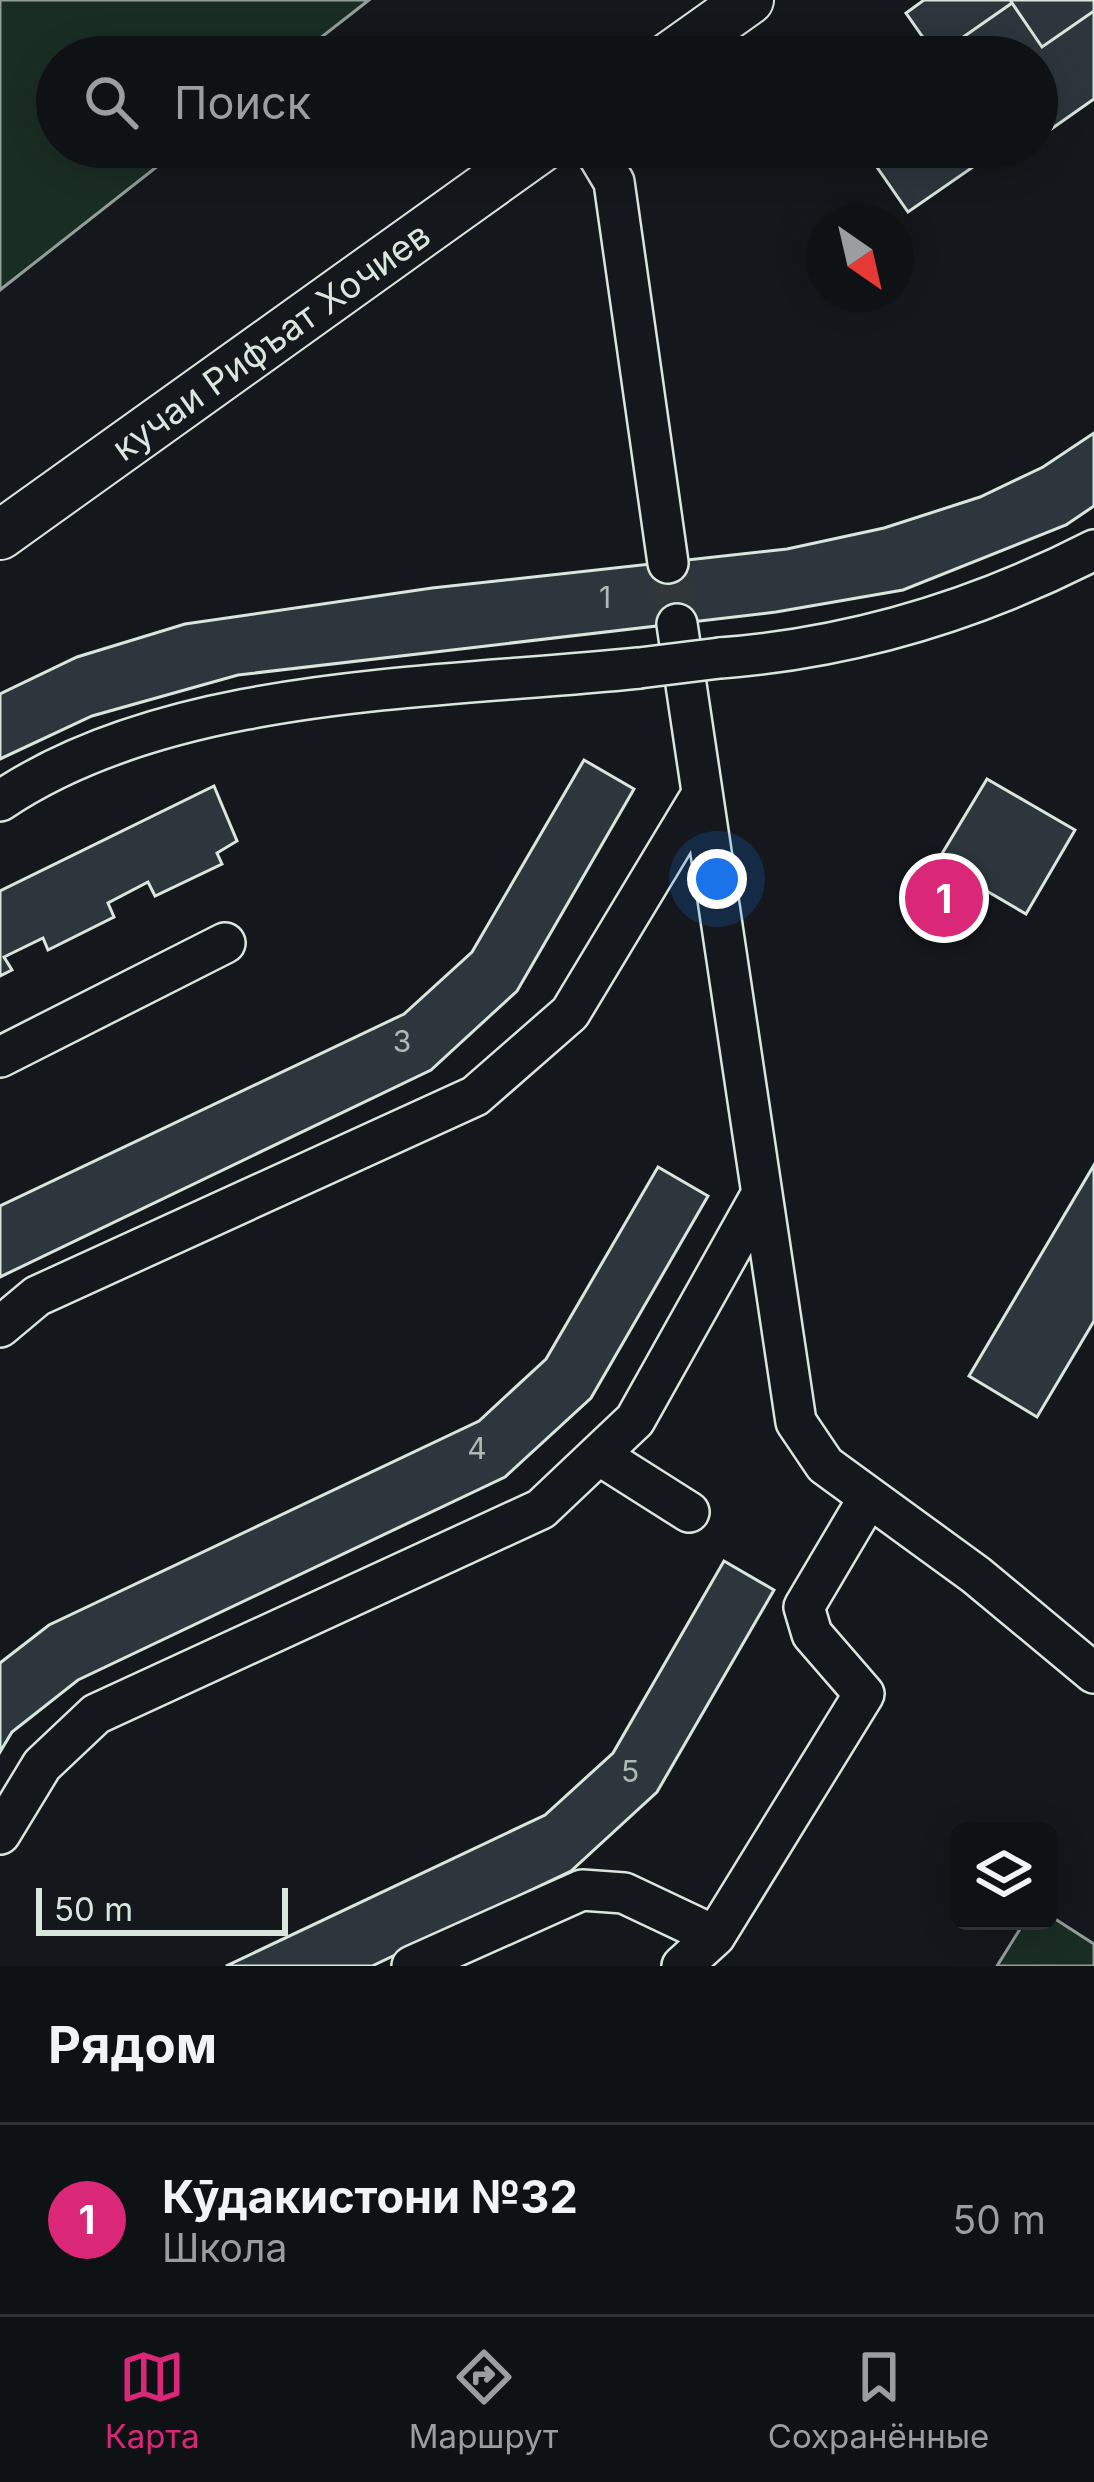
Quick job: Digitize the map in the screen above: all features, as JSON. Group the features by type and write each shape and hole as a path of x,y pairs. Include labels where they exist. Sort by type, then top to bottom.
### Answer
{"main road":[{"path":"698,36 749,0"},
{"name":"кучаи Рифъат Хочиев","path":"0,535 513,168"}],"street":[{"path":"606,168 614,182 668,563"},
{"path":"0,801 32,780 204,715 720,658 902,628 1024,586 1094,550"},
{"path":"677,624 796,1422 825,1465 976,1575 1094,1673"},
{"path":"0,1328 38,1296 476,1096 570,1013 702,794"},
{"path":"0,1057 225,943"},
{"path":"0,1834 42,1765 96,1714 541,1509 635,1420 761,1195"},
{"path":"599,1455 688,1512"},
{"path":"682,1966 715,1936 864,1694 812,1634 804,1607 869,1497"},
{"path":"412,1966 582,1890 624,1893 715,1936"}],"green space":[{"path":"0,0 369,0 323,36 36,36 36,168 155,168 0,290"},
{"path":"1058,1921 1094,1944 1094,1966 997,1966 1019,1930 1058,1930"}],"building":[{"path":"924,0 1012,3 965,36 922,36 906,13"},
{"path":"1010,0 1094,0 1094,11 1058,36 1035,36"},
{"path":"1012,3 1034,36 965,36"},
{"path":"1094,11 1094,99 1058,124 1058,36"},
{"path":"878,168 972,168 914,208 914,204 902,204"},
{"path":"1094,433 1094,506 1066,525 903,590 776,612 238,675 92,716 0,759 0,694 77,657 185,624 432,588 787,549 884,528 980,497 1043,467"},
{"path":"584,760 634,789 517,991 431,1070 0,1277 0,1206 404,1014 472,952"},
{"path":"987,779 1075,830 1026,914 937,862"},
{"path":"214,786 237,841 217,853 222,864 155,896 148,882 108,903 114,917 48,950 43,938 4,957 12,970 0,976 0,891"},
{"path":"1094,1165 1094,1321 1037,1417 969,1376"},
{"path":"658,1167 708,1196 591,1398 505,1477 78,1680 12,1732 0,1752 0,1663 49,1625 479,1421 546,1359"},
{"path":"724,1561 774,1590 657,1792 571,1871 372,1966 226,1966 545,1815 613,1753"}],"tunnel":[{"path":"668,563 677,624"}],"place":[{"name":"Кӯдакистони №32","path":"944,898"}]}
